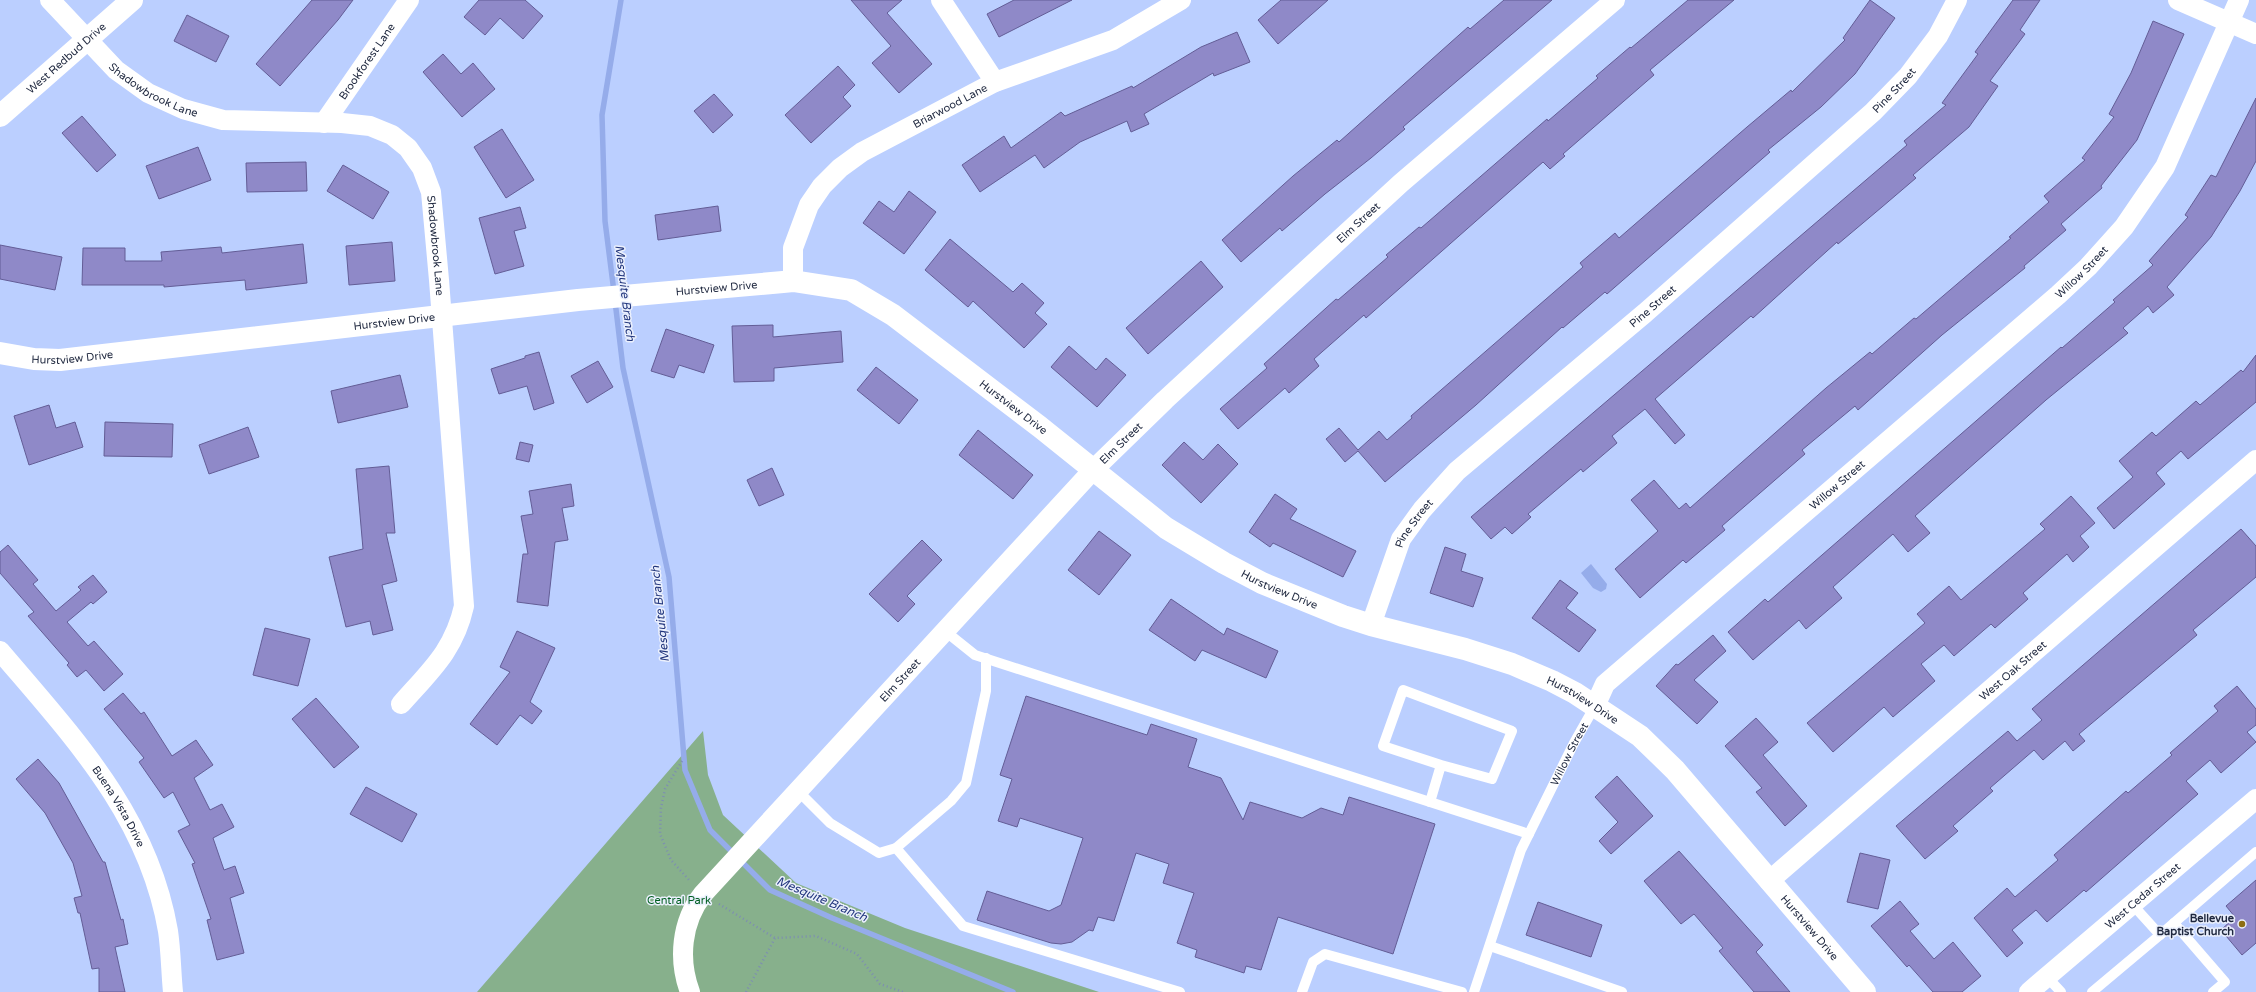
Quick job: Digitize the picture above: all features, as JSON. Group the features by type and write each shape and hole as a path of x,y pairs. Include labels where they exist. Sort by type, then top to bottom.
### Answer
{"street":[{"name":"Shadowbrook Lane","path":"50,0 87,40 123,75 148,93 183,109 223,120 370,126 392,135 408,148 422,168 431,192 443,317 464,606 460,622 447,652 401,704"},
{"name":"West Redbud Drive","path":"0,116 132,0"},
{"name":"Brookforest Lane","path":"324,123 409,0"},
{"path":"941,0 995,82"},
{"name":"Briarwood Lane","path":"793,281 793,248 809,205 822,186 840,168 862,152 995,82 1113,40 1181,0"},
{"name":"Elm Street","path":"690,992 685,977 682,958 684,939 688,922 703,894 797,790 1093,470 1165,400 1401,183 1615,0"},
{"name":"Pine Street","path":"1371,625 1401,539 1422,510 1457,471 1645,312 1873,112 1908,76 1930,48 1957,0"},
{"path":"2178,0 2256,34"},
{"name":"Willow Street","path":"1595,706 1605,684 2052,300 2088,267 2124,226 2165,167 2239,0"},
{"name":"Hurstview Drive","path":"0,353 34,359 60,360 443,317 578,300 793,281 851,290 893,315 1034,422 1166,528 1224,563 1262,583 1343,616 1371,625 1465,648 1512,664 1552,680 1640,736 1674,770 1865,992"},
{"name":"West Oak Street","path":"1769,881 2256,460"},
{"name":"Buena Vista Drive","path":"0,650 88,756 118,800 131,825 145,858 162,907 168,932 173,992"},
{"name":"West Cedar Street","path":"2029,992 2256,798"}],"lane":[{"path":"945,631 975,655 1529,834"},
{"path":"797,790 830,823 854,839 880,853 896,848 951,801 966,783 986,691 986,658"},
{"path":"1403,690 1512,731 1492,779 1441,765 1383,746 1403,690"},
{"name":"Willow Street","path":"1474,992 1521,850 1574,743 1595,706"},
{"path":"1430,802 1441,765"},
{"path":"896,848 963,926 1180,992"},
{"path":"2092,992 2256,852"},
{"path":"2132,904 2160,935"},
{"path":"2174,923 2224,982 2213,992"},
{"path":"1490,946 1622,992"},
{"path":"1302,992 1313,962 1325,954 1462,992"},
{"path":"2047,976 2061,992"}],"path":[{"path":"682,761 665,789 661,808 660,834 671,860 703,894 775,938 816,936 857,954 880,984 903,992"},
{"path":"746,992 775,938"}],"green space":[{"name":"Central Park","path":"703,731 708,775 723,815 796,883 905,928 1099,992 477,992"}],"water":[{"path":"1591,564 1607,584 1606,589 1601,592 1593,588 1581,573"}],"building":[{"path":"312,0 353,0 338,20 280,86 256,64"},
{"path":"479,0 525,0 543,16 523,39 500,18 485,35 464,17"},
{"path":"851,0 902,0 887,13 932,64 899,93 872,63 891,46"},
{"path":"1014,0 1072,0 999,37 987,14"},
{"path":"1281,0 1328,0 1278,44 1258,20"},
{"path":"1504,0 1552,0 1403,127 1405,129 1371,158 1325,194 1282,231 1280,228 1241,262 1222,240 1293,176 1337,140 1339,142 1468,27 1470,29"},
{"path":"1688,0 1734,0 1650,70 1654,75 1563,154 1565,156 1550,169 1543,162 1366,318 1364,315 1314,359 1319,366 1289,393 1285,388 1238,429 1220,409 1267,368 1264,364 1336,299 1338,300 1388,257 1386,255 1419,227 1421,228 1547,119 1548,121 1598,78 1596,76"},
{"path":"1870,0 1895,18 1855,74 1821,107 1768,150 1770,152 1607,294 1605,292 1563,328 1562,327 1476,405 1385,482 1358,451 1345,462 1326,439 1339,428 1358,450 1379,431 1387,440 1412,418 1411,416 1583,267 1580,263 1615,233 1619,238 1747,127 1791,90 1792,92 1845,40 1843,38"},
{"path":"2013,0 2040,0 2020,30 2025,34 1990,81 1998,86 1969,127 1913,175 1916,178 1838,244 1837,242 1753,318 1751,316 1655,399 1685,435 1675,444 1645,409 1612,436 1617,443 1583,472 1581,469 1528,514 1531,517 1512,534 1505,527 1491,539 1471,517 1907,145 1904,141 1946,105 1942,103 1978,54 1975,52"},
{"path":"187,15 229,36 216,62 174,41"},
{"path":"2153,21 2184,34 2137,140 2101,186 2102,188 2061,224 2066,230 2024,266 2025,268 1942,335 1858,410 1855,406 1802,450 1805,454 1722,526 1725,530 1686,563 1683,560 1640,598 1615,569 1658,531 1631,500 1654,480 1679,509 1686,503 1690,508 1826,388 1870,352 1872,354 1914,318 1916,319 2011,238 2009,237 2049,202 2044,196 2085,160 2082,158 2114,117 2109,114 2131,73"},
{"path":"1237,32 1250,62 1214,76 1213,73 1144,114 1149,124 1131,132 1127,121 1080,142 1044,168 1035,155 980,192 962,165 1004,136 1011,148 1061,112 1065,116 1132,86 1133,88 1201,47"},
{"path":"443,54 461,74 473,63 495,89 462,117 423,72"},
{"path":"838,66 855,85 843,97 851,106 811,143 785,115"},
{"path":"714,94 733,115 713,133 694,111"},
{"path":"2256,98 2256,161 2240,191 2211,237 2167,287 2174,295 2153,313 2148,306 2123,328 2128,333 2046,400 1915,516 1930,533 1908,552 1893,534 1833,587 1842,598 1806,629 1799,620 1753,660 1728,632 1765,599 1768,602 2061,347 2062,348 2115,302 2113,300 2153,265 2149,261 2188,217 2185,215 2211,175 2216,177"},
{"path":"82,116 116,155 97,172 62,133"},
{"path":"502,129 534,180 506,198 474,147"},
{"path":"198,147 211,180 159,199 146,166"},
{"path":"306,162 307,191 247,192 246,163"},
{"path":"343,165 389,192 373,219 327,191"},
{"path":"909,191 936,212 904,254 863,223 879,201 894,212"},
{"path":"718,206 721,231 658,240 655,215"},
{"path":"520,207 526,228 514,231 524,266 495,274 479,218"},
{"path":"950,239 1013,292 1022,283 1044,303 1035,313 1047,324 1024,348 973,301 968,307 925,270"},
{"path":"392,242 395,281 349,285 346,246"},
{"path":"303,244 307,283 246,290 245,280 164,287 164,285 82,285 83,248 125,248 125,261 162,261 161,252 221,247 222,253"},
{"path":"0,245 62,257 55,290 0,279"},
{"path":"1201,261 1223,287 1148,354 1126,328"},
{"path":"773,325 773,337 841,331 843,362 774,368 774,381 734,382 732,326"},
{"path":"666,329 714,345 704,373 679,365 674,378 651,371"},
{"path":"1069,346 1096,370 1106,358 1126,375 1097,407 1051,367"},
{"path":"539,352 554,403 534,410 527,386 499,394 491,369"},
{"path":"2256,355 2256,402 2188,459 2181,451 2156,473 2165,484 2114,529 2097,508 2133,477 2119,461 2152,432 2156,436 2196,401 2200,405 2241,370 2243,372"},
{"path":"598,361 613,387 587,403 571,376"},
{"path":"876,367 918,400 899,424 857,390"},
{"path":"400,375 408,407 338,423 331,391"},
{"path":"49,405 56,428 75,422 83,447 29,465 14,416"},
{"path":"105,422 173,424 172,457 104,456"},
{"path":"248,427 259,457 209,474 199,445"},
{"path":"978,430 1033,475 1013,499 959,455"},
{"path":"520,442 533,445 529,462 516,459"},
{"path":"1184,442 1203,460 1218,444 1238,464 1201,503 1162,465"},
{"path":"389,466 395,533 386,533 397,581 382,585 393,630 373,635 370,621 346,627 329,557 363,549 356,469"},
{"path":"772,468 784,495 759,506 747,480"},
{"path":"571,484 574,506 562,508 568,540 555,542 548,606 517,602 523,554 528,554 521,516 533,514 529,491"},
{"path":"1275,494 1297,509 1290,519 1356,551 1343,577 1273,543 1270,547 1249,532"},
{"path":"2071,496 2095,523 2080,536 2089,547 2073,562 2067,554 2023,593 2028,599 1995,628 1991,624 1954,656 1944,645 1921,664 1935,681 1893,717 1884,707 1833,752 1807,723 1925,623 1917,614 1949,586 1961,600 2045,529 2040,524"},
{"path":"2241,529 2256,546 2256,577 2193,630 2197,635 2079,734 2085,741 2073,751 2065,741 2043,760 2034,750 1990,788 1993,791 1953,826 1958,831 1925,859 1896,826 2008,731 2017,741 2042,720 2032,709"},
{"path":"1099,531 1131,555 1099,595 1068,570"},
{"path":"922,540 942,560 907,596 915,604 898,622 869,594"},
{"path":"8,545 38,580 33,584 56,611 81,590 78,587 93,575 107,592 93,604 91,602 67,622 88,646 94,641 123,674 104,691 86,670 77,677 67,665 69,663 28,616 34,612 0,573 0,552"},
{"path":"1445,547 1466,554 1461,571 1483,578 1473,607 1430,593"},
{"path":"1560,580 1578,593 1566,608 1596,630 1579,652 1532,618"},
{"path":"1171,599 1224,635 1227,628 1278,651 1266,678 1202,650 1195,661 1149,630"},
{"path":"265,628 310,639 298,686 253,675"},
{"path":"517,631 555,648 530,702 542,711 532,724 520,715 497,745 470,724 510,672 500,667"},
{"path":"1713,635 1726,651 1694,680 1718,702 1697,724 1656,686 1676,664 1678,665"},
{"path":"2237,686 2256,709 2256,725 2247,732 2256,742 2221,773 2210,760 2186,781 2198,794 2086,892 2084,890 2047,922 2036,910 2012,930 2023,943 2007,957 1974,918 2007,888 2015,897 2058,860 2054,855 2126,791 2128,793 2172,755 2170,753 2218,711 2214,706"},
{"path":"123,693 141,714 144,712 172,756 196,740 213,765 194,778 210,810 222,804 234,827 213,838 224,870 235,866 244,893 230,898 244,953 217,960 207,920 211,919 192,864 195,863 178,831 190,825 173,792 164,798 139,762 144,758 104,709"},
{"path":"1026,696 1147,735 1151,724 1197,739 1188,767 1221,778 1243,820 1250,802 1302,818 1321,808 1343,815 1349,797 1435,824 1393,954 1278,917 1261,970 1246,966 1244,973 1195,957 1197,950 1177,943 1194,893 1163,883 1169,864 1136,853 1114,921 1098,917 1093,931 1089,930 1072,942 1061,944 1051,943 977,920 987,891 1049,911 1061,905 1083,838 1020,818 1017,827 998,821 1012,779 1000,775"},
{"path":"316,698 359,747 334,768 292,719"},
{"path":"1756,718 1778,742 1763,755 1807,806 1785,826 1756,792 1762,788 1725,746"},
{"path":"38,759 59,783 103,862 105,862 121,920 123,919 128,944 115,947 125,992 99,992 99,968 92,969 80,913 78,913 74,898 82,896 73,863 45,813 16,779"},
{"path":"1617,776 1653,816 1611,854 1599,841 1618,822 1595,797"},
{"path":"366,787 417,814 402,842 350,814"},
{"path":"1679,851 1763,945 1756,952 1790,992 1754,992 1719,951 1723,948 1694,914 1681,924 1644,881"},
{"path":"1860,853 1890,860 1878,909 1847,902"},
{"name":"Bellevue Baptist Church","path":"2256,880 2256,943 2242,955 2221,930 2235,917 2226,906"},
{"path":"1900,901 1919,924 1910,931 1934,959 1953,942 1981,976 1962,992 1933,992 1909,965 1907,967 1871,926"},
{"path":"1538,902 1602,925 1591,957 1526,935"}],"waterway":[{"name":"Mesquite Branch","path":"614,292 605,221 602,115 621,0"},
{"name":"Mesquite Branch","path":"615,301 623,368 669,577 685,770 710,830 770,890 832,918 1013,992"}],"place":[{"name":"Bellevue Baptist Church","path":"2242,924"}]}
